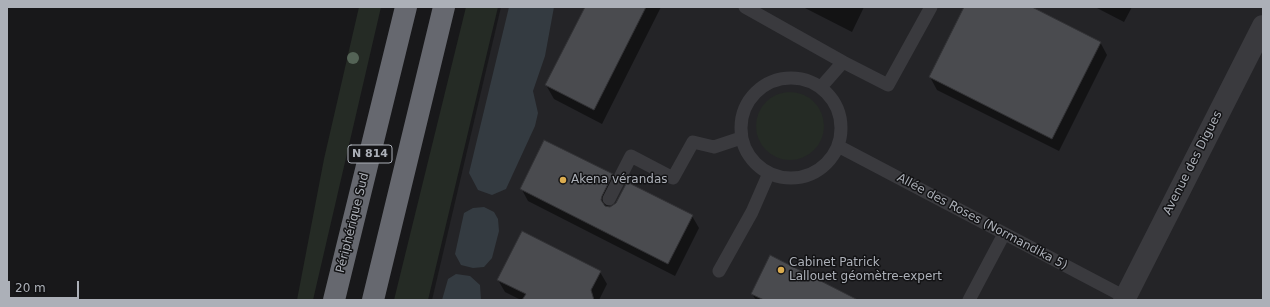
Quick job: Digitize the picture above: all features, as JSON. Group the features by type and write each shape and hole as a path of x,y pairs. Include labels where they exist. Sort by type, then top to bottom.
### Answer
{"highway":[{"name":"Périphérique Sud","path":"334,300 406,7"},
{"name":"N 814","path":"373,300 444,7"}],"street":[{"name":"Avenue des Digues","path":"1125,299 1263,26"}],"lane":[{"path":"745,7 843,62 888,85 931,7"},
{"path":"821,87 843,62"},
{"path":"788,77 805,79 821,87 832,98 839,113 842,130 838,146 825,164 817,171 801,177 785,178 769,174 756,165 746,152 741,138 740,121 746,104 756,90 771,81 788,77"},
{"path":"609,199 631,156 674,178 693,142 714,147 741,138"},
{"name":"Allée des Roses (Normandika 5)","path":"838,146 1125,299"},
{"path":"719,271 752,212 769,174"},
{"path":"969,300 1004,234"}],"shaded area":[{"path":"359,7 381,7 313,300 297,300 324,159"},
{"path":"466,7 498,7 428,300 394,300"},
{"path":"501,7 1263,7 1263,300 432,300"},
{"path":"509,7 554,7 545,56 533,91 538,113 535,126 506,189 492,195 478,190 469,173"},
{"path":"790,92 803,95 814,102 821,113 824,126 821,139 814,150 803,157 790,160 777,157 766,150 759,139 756,126 759,113 766,102 777,95"},
{"path":"484,207 494,212 498,219 499,231 492,258 484,267 473,268 461,265 455,254 464,213 473,208"},
{"path":"456,274 470,276 480,285 481,300 442,300 448,279"}],"building":[{"path":"585,7 646,7 594,110 545,85"},
{"path":"964,7 1032,7 1101,42 1052,139 929,77"},
{"path":"544,140 613,174 601,200 605,206 610,207 616,203 627,182 693,215 668,264 520,189"},
{"path":"522,231 601,271 591,290 594,300 522,300 526,294 497,280"},
{"name":"Cabinet Patrick Lallouet géomètre-expert","path":"770,255 858,300 764,300 751,294"}],"place":[{"name":"Akena vérandas","path":"563,180"},
{"name":"Cabinet Patrick Lallouet géomètre-expert","path":"781,270"}]}
